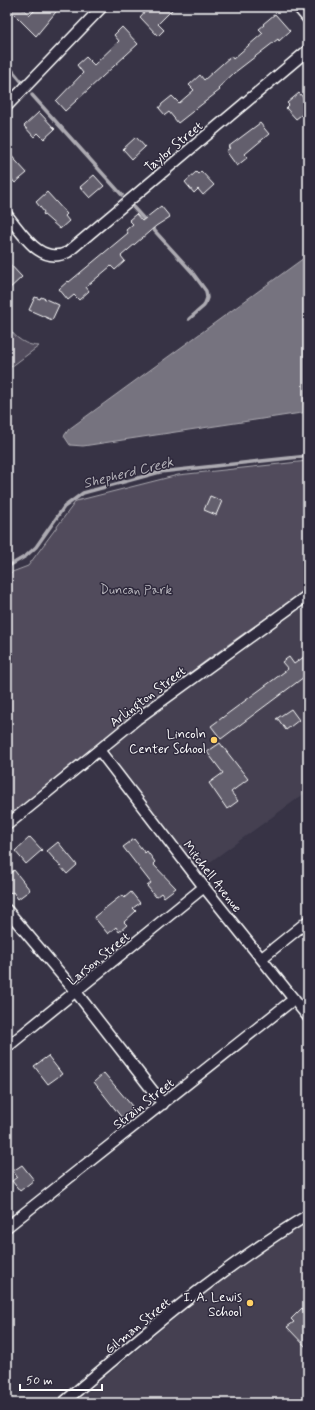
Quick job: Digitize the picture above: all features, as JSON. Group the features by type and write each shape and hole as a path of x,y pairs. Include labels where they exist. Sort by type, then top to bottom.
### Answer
{"street":[{"path":"7,106 102,7"},
{"path":"298,7 308,19"},
{"name":"Taylor Street","path":"7,215 39,252 53,257 68,252 308,50"},
{"name":"Arlington Street","path":"7,825 176,690 308,595"},
{"name":"Mitchell Avenue","path":"99,750 204,887 308,1017"},
{"name":"Larson Street","path":"7,1047 204,887"},
{"path":"7,910 76,992 163,1104"},
{"path":"262,958 308,921"},
{"name":"Strain Street","path":"7,1226 294,999"},
{"name":"Gilman Street","path":"63,1403 140,1338 242,1258 308,1215"}],"shaded area":[{"path":"308,255 308,412 83,446 70,445 64,436 69,429"},
{"name":"Lincoln Center School","path":"308,601 308,791 199,870 114,761 110,751 125,735"},
{"name":"I. A. Lewis School","path":"308,1222 308,1403 74,1403 212,1287 288,1233"}],"green space":[{"path":"7,317 9,327 14,335 21,341 30,345 39,346 7,370"},
{"name":"Duncan Park","path":"308,461 308,590 230,643 192,671 117,729 7,818 7,574 28,566 76,501 178,475"}],"building":[{"path":"7,7 21,7 30,15 38,7 60,7 36,36"},
{"path":"149,7 175,7 158,24 164,30 158,36 140,17"},
{"path":"275,14 290,31 279,41 278,39 234,73 218,88 220,90 178,123 169,112 165,115 159,108 162,104 172,96 179,103 194,90 189,85 200,75 204,80 231,56 233,59 263,33 259,29"},
{"path":"122,27 138,44 65,111 56,101 83,73 77,65 86,57 94,65 119,41 114,35"},
{"path":"299,93 308,103 308,110 296,119 286,108 289,105 287,103"},
{"path":"39,112 55,129 44,139 38,133 34,137 24,126"},
{"path":"260,123 269,134 245,154 248,157 237,166 226,151 230,148 228,147"},
{"path":"136,137 145,147 132,159 123,149"},
{"path":"7,151 27,173 15,183 7,174"},
{"path":"201,171 214,185 203,195 198,189 194,193 185,182 196,172 198,174"},
{"path":"94,175 104,186 90,198 80,187"},
{"path":"47,192 67,214 65,216 69,221 60,229 43,214 44,212 36,202"},
{"path":"161,206 170,217 156,226 121,256 125,261 115,270 111,266 86,287 89,291 79,300 74,295 68,300 59,289 128,233 126,230 133,224 129,220 136,214 142,221"},
{"path":"7,261 22,277 7,291"},
{"path":"35,297 40,299 41,297 59,305 52,320 29,310"},
{"path":"210,496 222,501 216,515 204,510"},
{"path":"308,654 308,674 221,739 211,726 288,669 282,662 289,657 294,664"},
{"path":"291,709 299,720 286,730 278,719 276,719"},
{"path":"220,743 248,779 231,792 238,801 227,809 209,783 223,773 207,752"},
{"path":"30,837 42,850 26,864 15,851"},
{"path":"134,839 145,853 147,851 155,862 153,864 176,888 164,897 161,893 156,897 147,886 151,883 123,847"},
{"path":"58,842 77,865 67,874 47,851"},
{"path":"14,870 30,890 18,899 13,892 11,893 7,889 7,876"},
{"path":"131,892 140,903 133,908 136,911 124,922 127,925 119,932 116,927 108,934 94,917 122,895 124,898"},
{"path":"48,1056 62,1074 48,1084 34,1066"},
{"path":"104,1073 132,1106 130,1107 132,1110 122,1118 94,1082"},
{"path":"22,1165 34,1180 20,1191 12,1181 17,1177 13,1171"},
{"path":"302,1308 308,1315 308,1349 287,1327 294,1322 291,1319"}],"waterway":[{"path":"7,64 21,81"},
{"path":"32,95 122,195"},
{"path":"133,207 192,272 206,291 207,298 204,306 189,319"},
{"name":"Shepherd Creek","path":"7,567 26,556 36,547 64,507 83,493 160,472 308,456"}],"place":[{"name":"Lincoln Center School","path":"214,740"},
{"name":"I. A. Lewis School","path":"250,1303"}]}
